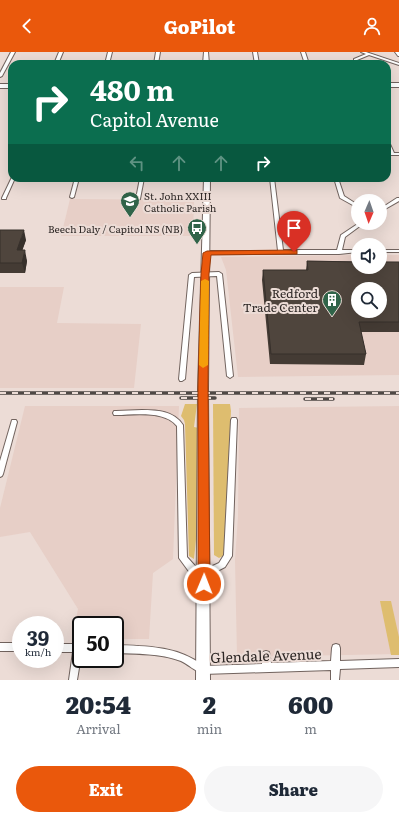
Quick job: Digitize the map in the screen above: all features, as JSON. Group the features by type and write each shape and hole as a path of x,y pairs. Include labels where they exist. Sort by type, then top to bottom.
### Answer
{"main road":[{"path":"203,675 203,400 205,274 207,253 207,182"}],"street":[{"path":"0,76 12,52"},
{"path":"362,52 387,60"},
{"path":"355,60 368,54"},
{"path":"4,198 11,182"},
{"path":"72,197 76,182"},
{"path":"138,198 141,182"},
{"path":"272,182 281,252"},
{"path":"337,182 342,197 351,203"},
{"path":"387,206 399,198"},
{"path":"339,252 344,236 352,230"},
{"path":"207,253 351,251"},
{"path":"387,251 399,251"},
{"path":"182,379 192,275 205,274 219,274 230,376"},
{"path":"116,413 159,413 169,415 178,420 180,425 184,558 192,570 204,574 222,565 228,556 234,420"},
{"path":"0,474 14,422"},
{"path":"0,647 12,647"},
{"path":"335,680 336,648"},
{"name":"Glendale Avenue","path":"124,649 157,651 180,656 193,661 203,675 267,668 399,663"},
{"path":"266,655 267,668"},
{"path":"74,680 76,668"}],"shaded area":[{"name":"St. John XXIII Catholic Parish","path":"70,199 194,200 193,236 61,236"},
{"path":"351,255 351,274 387,274 387,255 399,255 399,375 238,377 226,270 221,257"},
{"path":"0,287 64,287 57,323 141,324 134,388 0,388"},
{"path":"185,404 197,404 194,427 199,428 197,530 194,559 189,556 185,424 181,416"},
{"path":"213,404 230,404 231,411 224,552 223,556 219,558 214,555"},
{"path":"25,406 179,406 173,559 153,573 149,639 124,639 124,616 77,616 78,609 30,532 0,537 0,508"},
{"path":"399,406 399,654 237,657 235,560 238,516 239,408"},
{"path":"380,601 391,601 399,637 399,655 391,655"}],"building":[{"path":"0,230 24,230 17,250 25,250 22,263 0,263"},
{"name":"Redford Trade Center","path":"307,261 351,262 351,274 387,274 387,262 399,262 399,322 359,322 366,354 271,354 263,270 308,270"}],"railway":[{"path":"0,393 399,393"},
{"path":"181,398 215,398"},
{"path":"305,399 333,399"}],"slow traffic":[{"path":"203,365 205,281"}],"place":[{"name":"St. John XXIII Catholic Parish","path":"130,218"},
{"name":"Beech Daly / Capitol NS (NB)","path":"197,245"},
{"name":"Redford Trade Center","path":"332,317"}],"route":[{"path":"204,584 203,387 205,274 207,253 294,252"}]}
